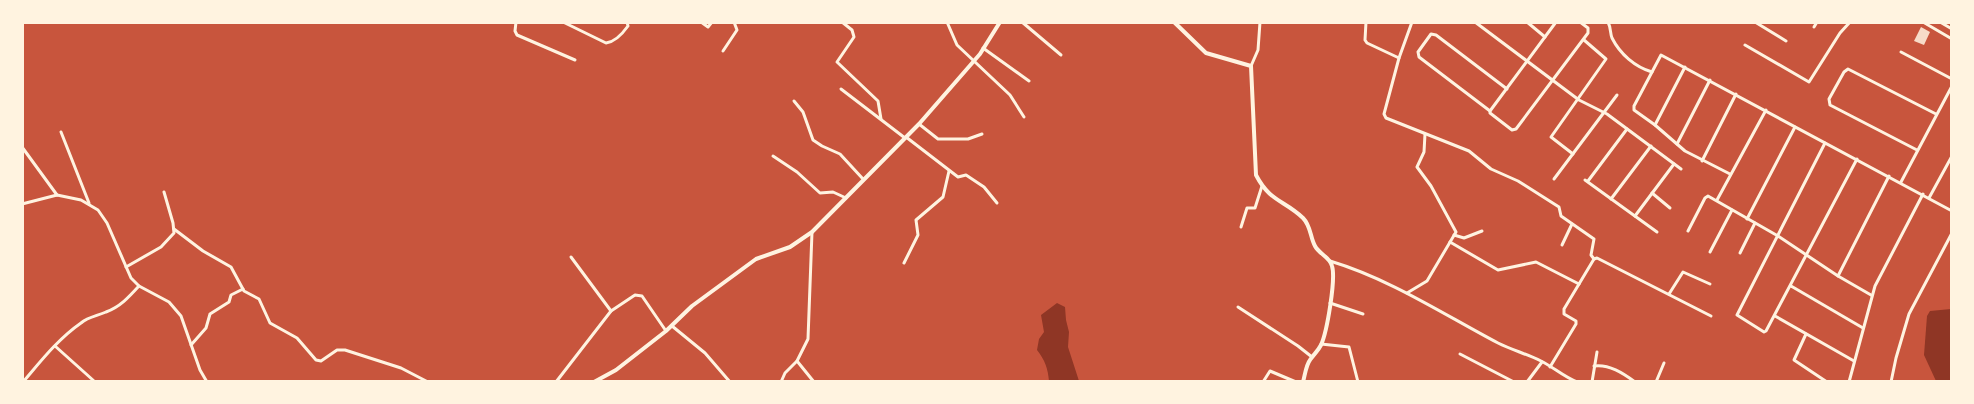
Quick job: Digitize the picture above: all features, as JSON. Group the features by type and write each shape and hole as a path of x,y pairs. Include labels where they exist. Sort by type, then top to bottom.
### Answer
{"street":[{"path":"516,22 515,31 518,35 576,60"},
{"path":"563,22 571,24 606,43 612,42 625,30 628,26 627,22"},
{"path":"701,22 708,27 712,22"},
{"path":"723,51 737,30 734,22"},
{"path":"842,22 852,30 854,37 837,62 878,101 881,118"},
{"path":"947,22 957,46 1010,95 1024,117"},
{"path":"594,382 616,370 672,326 692,306 756,259 790,247 812,232 919,124 980,54 1000,22"},
{"path":"1022,22 1061,55"},
{"path":"1174,22 1206,53 1251,66"},
{"path":"1260,22 1258,50 1251,66 1256,169 1262,186 1270,195 1304,219 1315,246 1330,260 1359,270 1407,293 1500,344 1542,362 1577,382"},
{"path":"1366,22 1365,40 1367,43 1399,58"},
{"path":"1412,22 1399,58 1384,116 1388,120 1473,154 1491,169 1524,184 1559,207 1560,215 1594,239 1591,255 1594,259"},
{"path":"1475,22 1579,100 1604,113 1681,169"},
{"path":"1526,22 1545,37"},
{"path":"1490,111 1556,22"},
{"path":"1507,89 1436,34 1431,34 1418,52 1419,57 1512,130 1516,129 1584,40 1589,31 1580,22"},
{"path":"1608,22 1612,36 1622,52 1639,68 1652,72"},
{"path":"1754,22 1786,41"},
{"path":"1814,27 1817,22"},
{"path":"1746,45 1809,82 1850,22"},
{"path":"1923,22 1952,39"},
{"path":"1940,22 1951,29"},
{"path":"1572,154 1551,137 1579,100 1606,59 1584,40"},
{"path":"983,48 1029,81"},
{"path":"1901,52 1952,79"},
{"path":"1730,174 1685,152 1656,125 1633,108 1662,55 1952,211"},
{"path":"1656,125 1685,67"},
{"path":"1917,150 1830,105 1829,99 1844,72 1848,69 1936,114"},
{"path":"1677,144 1710,80"},
{"path":"1901,182 1952,86"},
{"path":"841,89 949,171 958,177 964,174 972,179 989,192 997,203"},
{"path":"1702,161 1736,94"},
{"path":"1554,179 1617,95"},
{"path":"794,101 803,112 813,140 840,154 864,179"},
{"path":"1717,200 1766,110"},
{"path":"919,124 938,139 968,139 982,134"},
{"path":"1747,219 1795,127"},
{"path":"1627,130 1587,181 1657,232"},
{"path":"61,132 89,204"},
{"path":"1407,293 1427,281 1454,235 1455,230 1431,186 1417,167 1424,152 1425,134"},
{"path":"1825,143 1737,315 1764,332 1775,316 1857,159"},
{"path":"1612,199 1650,146"},
{"path":"22,147 57,195"},
{"path":"773,156 797,172 820,193 834,192 846,198"},
{"path":"1929,198 1952,156"},
{"path":"1635,216 1674,164"},
{"path":"904,263 918,235 916,220 944,198 949,171"},
{"path":"1838,276 1890,176"},
{"path":"1241,227 1248,208 1255,208 1262,186"},
{"path":"126,267 161,247 171,237 174,229 164,192"},
{"path":"1652,193 1670,208"},
{"path":"1849,382 1871,294 1923,194"},
{"path":"22,204 57,195 75,198 89,204 102,215 131,278 139,286 174,306 180,316 200,370 208,382"},
{"path":"1688,231 1706,196 1717,200 1778,236 1838,276 1871,294"},
{"path":"1710,252 1732,210"},
{"path":"1740,254 1755,223"},
{"path":"1562,245 1572,224"},
{"path":"174,229 203,252 231,267 248,294 260,299 270,323 293,335 316,360 321,361 337,350 345,350 401,368 428,382"},
{"path":"781,382 785,373 797,361 808,339 812,232"},
{"path":"1454,235 1464,238 1482,232"},
{"path":"1891,382 1909,314 1952,233"},
{"path":"1450,242 1498,270 1536,262 1579,284"},
{"path":"571,257 611,311"},
{"path":"1594,259 1597,258 1711,316"},
{"path":"1550,367 1576,324 1564,312 1594,259"},
{"path":"1303,382 1308,362 1321,344 1330,303 1332,266 1330,260"},
{"path":"1669,294 1683,272 1710,284"},
{"path":"23,382 55,346 88,318 116,307 127,299 139,286"},
{"path":"1790,286 1862,328"},
{"path":"191,345 206,328 210,314 229,302 231,295 243,288"},
{"path":"556,382 611,311 635,295 642,296 666,331"},
{"path":"1330,303 1363,314"},
{"path":"1238,307 1312,357"},
{"path":"1775,316 1854,362"},
{"path":"672,326 705,353 730,382"},
{"path":"1806,334 1794,360 1827,382"},
{"path":"1321,344 1349,347 1358,382"},
{"path":"55,346 94,381"},
{"path":"1592,382 1597,352"},
{"path":"1460,354 1514,382"},
{"path":"797,361 814,382"},
{"path":"1527,382 1542,362"},
{"path":"1656,382 1664,363"},
{"path":"1594,366 1605,366 1635,382"},
{"path":"1263,382 1270,371 1296,382"}],"shaded area":[{"path":"1057,303 1065,307 1069,332 1068,347 1079,381 1049,381 1046,365 1037,350 1039,339 1044,332 1041,315"},
{"path":"1951,309 1951,381 1936,381 1924,355 1927,316 1930,311"}],"building":[{"path":"1921,27 1930,32 1924,45 1914,41"}]}
